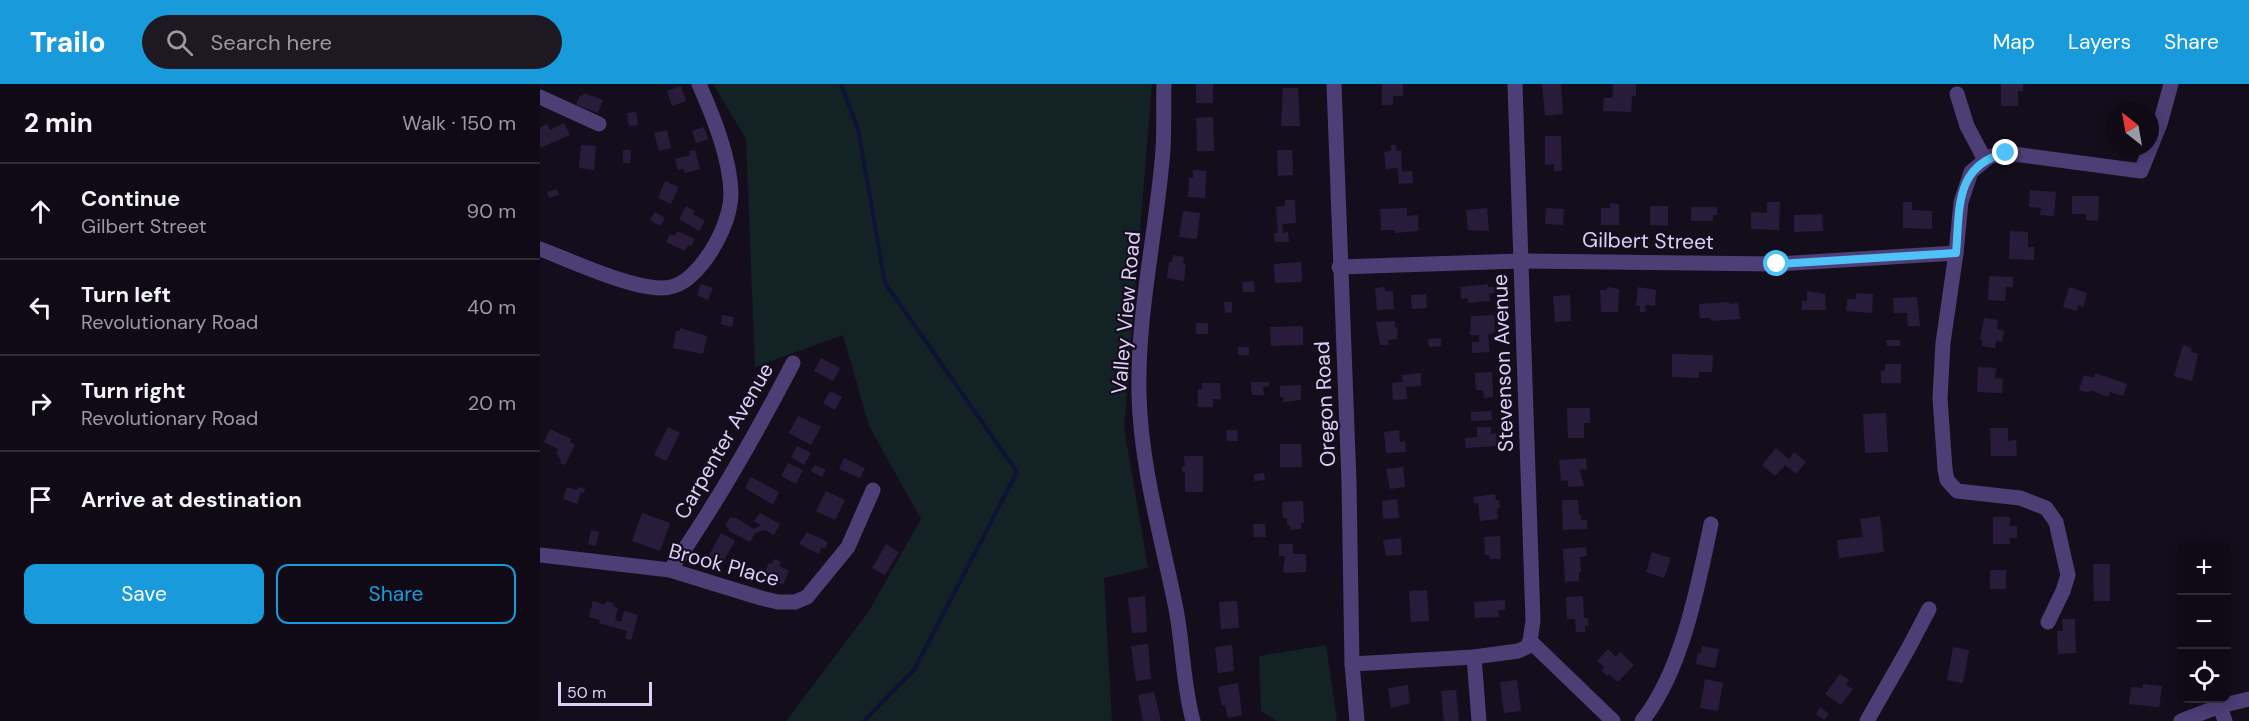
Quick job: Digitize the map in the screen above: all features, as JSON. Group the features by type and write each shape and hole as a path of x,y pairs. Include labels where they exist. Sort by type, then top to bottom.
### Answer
{"street":[{"path":"540,249 639,286 663,289 679,285 691,278 705,261 720,234 729,210 731,194 729,174 714,118 699,84"},
{"name":"Valley View Road","path":"1164,84 1163,158 1142,323 1139,394 1143,449 1152,507 1178,622 1186,695 1193,721"},
{"name":"Oregon Road","path":"1334,84 1349,482 1352,664 1357,721"},
{"name":"Stevenson Avenue","path":"1515,84 1533,621 1530,641"},
{"path":"2048,622 2063,591 2068,574 2055,522 2046,508 2020,498 1957,491 1947,480 1940,399 1943,343 1956,253 1960,202 1971,172 1989,157 2006,153 2141,171 2160,124 2171,84"},
{"path":"1957,94 1966,126 1985,160"},
{"path":"540,97 599,123"},
{"name":"Gilbert Street","path":"1340,267 1520,261 1777,264 1956,253"},
{"name":"Carpenter Avenue","path":"670,570 700,528 793,363"},
{"name":"Brook Place","path":"540,555 670,570 761,598 778,602 795,602 807,597 848,547 873,490"},
{"path":"1642,721 1655,704 1667,681 1682,638 1711,524"},
{"path":"1867,721 1929,609"},
{"path":"1352,664 1474,657 1518,651 1527,646 1530,641 1613,721"},
{"path":"1474,657 1479,721"},
{"path":"2181,721 2220,706 2249,699"},
{"path":"2220,706 2225,721"}],"shaded area":[{"path":"713,84 1152,84 1124,427 1148,568 1104,578 1112,721 786,721 869,611 921,519 869,426 843,335 755,367 746,139"},
{"path":"1326,645 1337,721 1277,721 1261,711 1259,656"}],"building":[{"path":"1196,84 1213,84 1213,103 1196,103"},
{"path":"1382,84 1403,84 1403,96 1393,96 1393,105 1382,105"},
{"path":"1542,84 1561,84 1563,114 1545,116"},
{"path":"1613,84 1636,84 1636,96 1632,96 1631,112 1603,111 1604,98 1612,98"},
{"path":"2001,84 2023,84 2023,91 2018,91 2018,106 2001,106"},
{"path":"681,86 686,101 672,106 667,91"},
{"path":"1283,88 1298,88 1300,126 1281,126"},
{"path":"584,93 603,100 598,113 576,105 580,95"},
{"path":"636,112 638,125 629,126 627,113"},
{"path":"1213,117 1214,151 1197,151 1196,118"},
{"path":"564,123 570,135 540,148 540,128 547,124 550,130"},
{"path":"704,127 708,139 696,143 692,131"},
{"path":"667,130 671,148 659,151 654,133"},
{"path":"1545,136 1561,136 1562,171 1554,171 1554,164 1545,165"},
{"path":"581,145 596,146 594,170 579,168"},
{"path":"1391,145 1396,145 1396,151 1401,150 1402,172 1412,171 1413,183 1399,184 1398,168 1386,169 1384,152 1391,151"},
{"path":"623,150 631,150 630,163 623,163"},
{"path":"695,150 700,169 685,173 683,169 678,170 675,159 690,155 689,151"},
{"path":"1277,150 1292,150 1293,175 1278,176"},
{"path":"1193,170 1206,171 1205,198 1188,197 1189,178 1193,178"},
{"path":"665,181 679,187 671,204 658,198"},
{"path":"557,189 559,195 549,198 547,192"},
{"path":"2030,190 2056,192 2054,216 2040,215 2041,208 2029,207"},
{"path":"2072,196 2099,196 2098,221 2086,220 2086,214 2072,214"},
{"path":"1285,200 1295,200 1296,223 1282,224 1283,233 1288,232 1289,242 1275,242 1274,233 1278,233 1276,207 1285,206"},
{"path":"1767,202 1780,202 1779,230 1751,229 1751,212 1767,213"},
{"path":"1903,202 1912,202 1912,210 1932,211 1932,229 1903,228"},
{"path":"1610,203 1619,204 1619,225 1601,225 1601,208 1610,208"},
{"path":"686,206 695,211 693,214 705,221 699,231 679,219"},
{"path":"1650,206 1668,206 1668,226 1650,225"},
{"path":"1691,207 1717,207 1717,215 1713,215 1713,221 1691,221"},
{"path":"1407,208 1407,216 1418,215 1418,231 1395,233 1395,230 1381,230 1380,209"},
{"path":"1487,208 1489,231 1468,230 1466,210"},
{"path":"1546,208 1564,209 1563,225 1545,224"},
{"path":"1183,211 1200,213 1197,239 1179,237"},
{"path":"655,212 665,218 660,226 650,220"},
{"path":"1822,214 1823,231 1794,232 1794,215"},
{"path":"677,231 695,239 685,251 666,242 670,234 675,236"},
{"path":"2010,231 2028,232 2028,247 2034,247 2034,260 2009,259"},
{"path":"1173,255 1184,257 1183,263 1186,264 1184,281 1167,278 1169,262 1172,262"},
{"path":"1301,262 1302,282 1275,283 1274,264"},
{"path":"1989,276 2013,277 2013,287 2006,287 2005,301 1988,300"},
{"path":"1254,281 1255,292 1243,292 1242,282"},
{"path":"701,284 713,288 708,300 697,295"},
{"path":"1488,284 1488,287 1494,287 1495,293 1489,294 1490,301 1468,303 1468,298 1461,299 1460,287"},
{"path":"1385,287 1385,291 1393,291 1394,309 1377,310 1375,288"},
{"path":"1607,287 1619,289 1618,312 1601,312 1600,290 1607,290"},
{"path":"1638,287 1656,290 1655,306 1646,305 1645,312 1640,312 1640,306 1636,306"},
{"path":"2069,287 2087,293 2083,307 2078,305 2077,311 2063,307"},
{"path":"1807,291 1825,294 1826,310 1802,310 1802,301 1807,301"},
{"path":"1856,293 1873,294 1872,313 1846,311 1847,299 1856,299"},
{"path":"1426,294 1427,308 1412,309 1411,295"},
{"path":"1570,295 1571,321 1555,322 1553,296"},
{"path":"1917,297 1920,326 1908,326 1907,313 1894,313 1893,298"},
{"path":"1224,302 1232,302 1232,312 1225,313"},
{"path":"1729,302 1729,304 1738,303 1740,319 1711,321 1711,318 1700,318 1699,304"},
{"path":"722,315 734,317 732,327 721,324"},
{"path":"1494,315 1495,332 1488,335 1490,352 1472,353 1472,342 1479,342 1479,335 1470,335 1471,316"},
{"path":"1984,318 1998,320 1997,329 2004,331 2002,342 1996,341 1995,348 1982,346 1983,340 1980,339"},
{"path":"1395,321 1395,328 1398,327 1397,339 1388,340 1389,345 1380,345 1376,322"},
{"path":"1196,323 1208,323 1208,334 1196,334"},
{"path":"1303,326 1303,345 1271,346 1270,327"},
{"path":"680,328 707,336 703,354 673,348 676,331 680,331"},
{"path":"1441,338 1441,346 1429,347 1428,339"},
{"path":"1886,340 1900,340 1900,346 1887,346"},
{"path":"2183,345 2192,348 2191,352 2198,354 2192,381 2174,376"},
{"path":"1238,347 1249,347 1249,355 1238,355"},
{"path":"1672,354 1713,355 1712,372 1699,372 1699,378 1672,377"},
{"path":"821,358 840,368 833,381 814,371"},
{"path":"1885,364 1901,364 1901,383 1881,383 1881,371 1885,370"},
{"path":"1978,367 1996,368 1995,378 2003,379 2002,393 1977,392"},
{"path":"1492,372 1493,397 1484,398 1483,390 1476,390 1475,373"},
{"path":"1421,373 1421,386 1406,387 1407,399 1393,400 1392,383 1403,382 1402,375"},
{"path":"2095,373 2127,384 2123,396 2110,392 2108,397 2090,390 2089,393 2079,390 2084,375 2094,378"},
{"path":"1251,382 1269,382 1269,386 1263,387 1264,395 1252,395"},
{"path":"1202,383 1220,383 1221,399 1213,399 1213,407 1198,407 1198,389 1202,389"},
{"path":"1301,385 1301,400 1283,402 1283,397 1280,397 1280,386"},
{"path":"830,391 842,397 835,410 823,403"},
{"path":"1567,408 1590,408 1590,423 1584,423 1584,438 1568,438"},
{"path":"1491,411 1492,420 1471,421 1471,412"},
{"path":"1886,413 1888,452 1865,453 1863,414"},
{"path":"798,416 821,427 811,445 789,433"},
{"path":"668,427 680,433 666,461 654,455"},
{"path":"1477,427 1491,427 1491,434 1496,433 1497,446 1466,448 1465,438 1477,437"},
{"path":"1990,428 2008,428 2008,441 2016,440 2017,456 1991,456"},
{"path":"550,429 571,439 570,442 575,445 565,465 560,463 561,460 556,453 558,449 544,442"},
{"path":"1226,430 1237,430 1238,441 1227,441"},
{"path":"1399,430 1400,442 1405,441 1406,452 1386,453 1384,432"},
{"path":"1280,444 1301,444 1302,467 1280,467"},
{"path":"797,446 811,453 804,465 791,457"},
{"path":"1776,448 1789,459 1794,452 1806,462 1796,474 1785,465 1775,476 1762,465"},
{"path":"1184,456 1203,456 1203,492 1185,492 1185,472 1182,472 1182,466 1185,466"},
{"path":"844,458 865,468 860,478 839,469"},
{"path":"1586,458 1587,469 1580,470 1584,486 1568,487 1568,480 1561,481 1559,460"},
{"path":"788,463 803,470 796,484 781,476"},
{"path":"815,465 826,470 822,477 811,471"},
{"path":"1403,467 1405,487 1390,489 1386,469"},
{"path":"1264,473 1265,480 1254,481 1254,474"},
{"path":"751,477 779,492 773,505 745,488"},
{"path":"567,487 577,490 578,487 585,489 584,493 581,492 577,504 563,499"},
{"path":"826,491 845,500 835,520 816,511"},
{"path":"1495,494 1500,508 1497,509 1498,519 1480,521 1478,503 1474,503 1473,497"},
{"path":"1397,499 1399,518 1383,519 1382,501"},
{"path":"1562,500 1578,500 1579,515 1581,515 1581,520 1587,520 1587,529 1563,530"},
{"path":"1303,501 1304,523 1301,523 1301,529 1290,530 1287,518 1283,518 1282,502"},
{"path":"642,513 670,523 660,551 632,541"},
{"path":"760,513 780,524 774,535 765,530 755,533 750,542 729,531 725,526 730,517 754,529 761,525 754,521"},
{"path":"1880,516 1884,552 1839,558 1837,540 1863,537 1860,519"},
{"path":"1993,517 2010,517 2010,526 2017,526 2017,538 2010,538 2010,544 1993,544"},
{"path":"1253,524 1265,524 1266,537 1254,537"},
{"path":"591,530 599,532 596,546 588,544"},
{"path":"807,532 828,542 819,554 799,544"},
{"path":"721,533 735,541 720,567 707,559"},
{"path":"1500,536 1501,559 1490,559 1489,555 1485,555 1484,537"},
{"path":"1401,538 1402,555 1386,556 1383,540"},
{"path":"886,544 899,552 885,575 872,568"},
{"path":"1279,544 1293,544 1293,554 1306,554 1306,572 1283,573 1285,556 1279,556"},
{"path":"1586,547 1587,556 1580,557 1579,581 1565,582 1563,549"},
{"path":"1652,552 1671,558 1664,578 1646,572"},
{"path":"774,559 781,562 779,566 789,571 783,585 779,583 777,587 761,580 769,563 772,564"},
{"path":"2093,564 2110,564 2110,601 2094,601"},
{"path":"1990,570 2006,570 2006,589 1990,589"},
{"path":"1427,590 1429,621 1411,622 1409,591"},
{"path":"1145,596 1147,632 1132,633 1128,598"},
{"path":"1583,596 1584,618 1588,618 1588,626 1585,626 1585,632 1576,632 1575,619 1567,619 1566,597"},
{"path":"1505,600 1505,610 1498,610 1499,617 1475,618 1474,602"},
{"path":"593,601 605,605 606,601 613,603 613,606 618,608 615,620 621,622 624,611 638,615 631,640 625,638 627,631 599,623 600,620 589,617"},
{"path":"1237,601 1239,628 1221,629 1219,602"},
{"path":"2062,619 2075,619 2076,653 2058,654 2057,631 2063,631"},
{"path":"1148,644 1151,679 1136,681 1131,646"},
{"path":"1232,645 1234,671 1218,673 1215,647"},
{"path":"1702,646 1719,649 1715,668 1696,664"},
{"path":"1953,647 1969,650 1963,683 1947,680"},
{"path":"1608,649 1616,657 1620,652 1634,665 1618,682 1602,671 1604,667 1597,661"},
{"path":"1840,674 1849,680 1846,685 1853,689 1841,705 1825,694"},
{"path":"1705,679 1723,683 1718,711 1700,708"},
{"path":"1517,680 1521,711 1504,713 1500,682"},
{"path":"1238,683 1242,715 1228,718 1225,705 1222,706 1218,687"},
{"path":"2143,684 2162,686 2159,707 2129,704 2131,687 2143,688"},
{"path":"1408,685 1410,703 1391,708 1388,688"},
{"path":"1456,690 1459,721 1444,721 1441,691"},
{"path":"1154,692 1161,721 1143,721 1138,695"},
{"path":"1820,707 1829,714 1824,720 1816,714"}],"waterway":[{"path":"841,84 858,129 885,283 1017,472 914,670 864,721"}],"route":[{"path":"1777,264 1956,253 1960,202 1965,184 1971,172 1979,164 1989,157 2006,153"}]}
